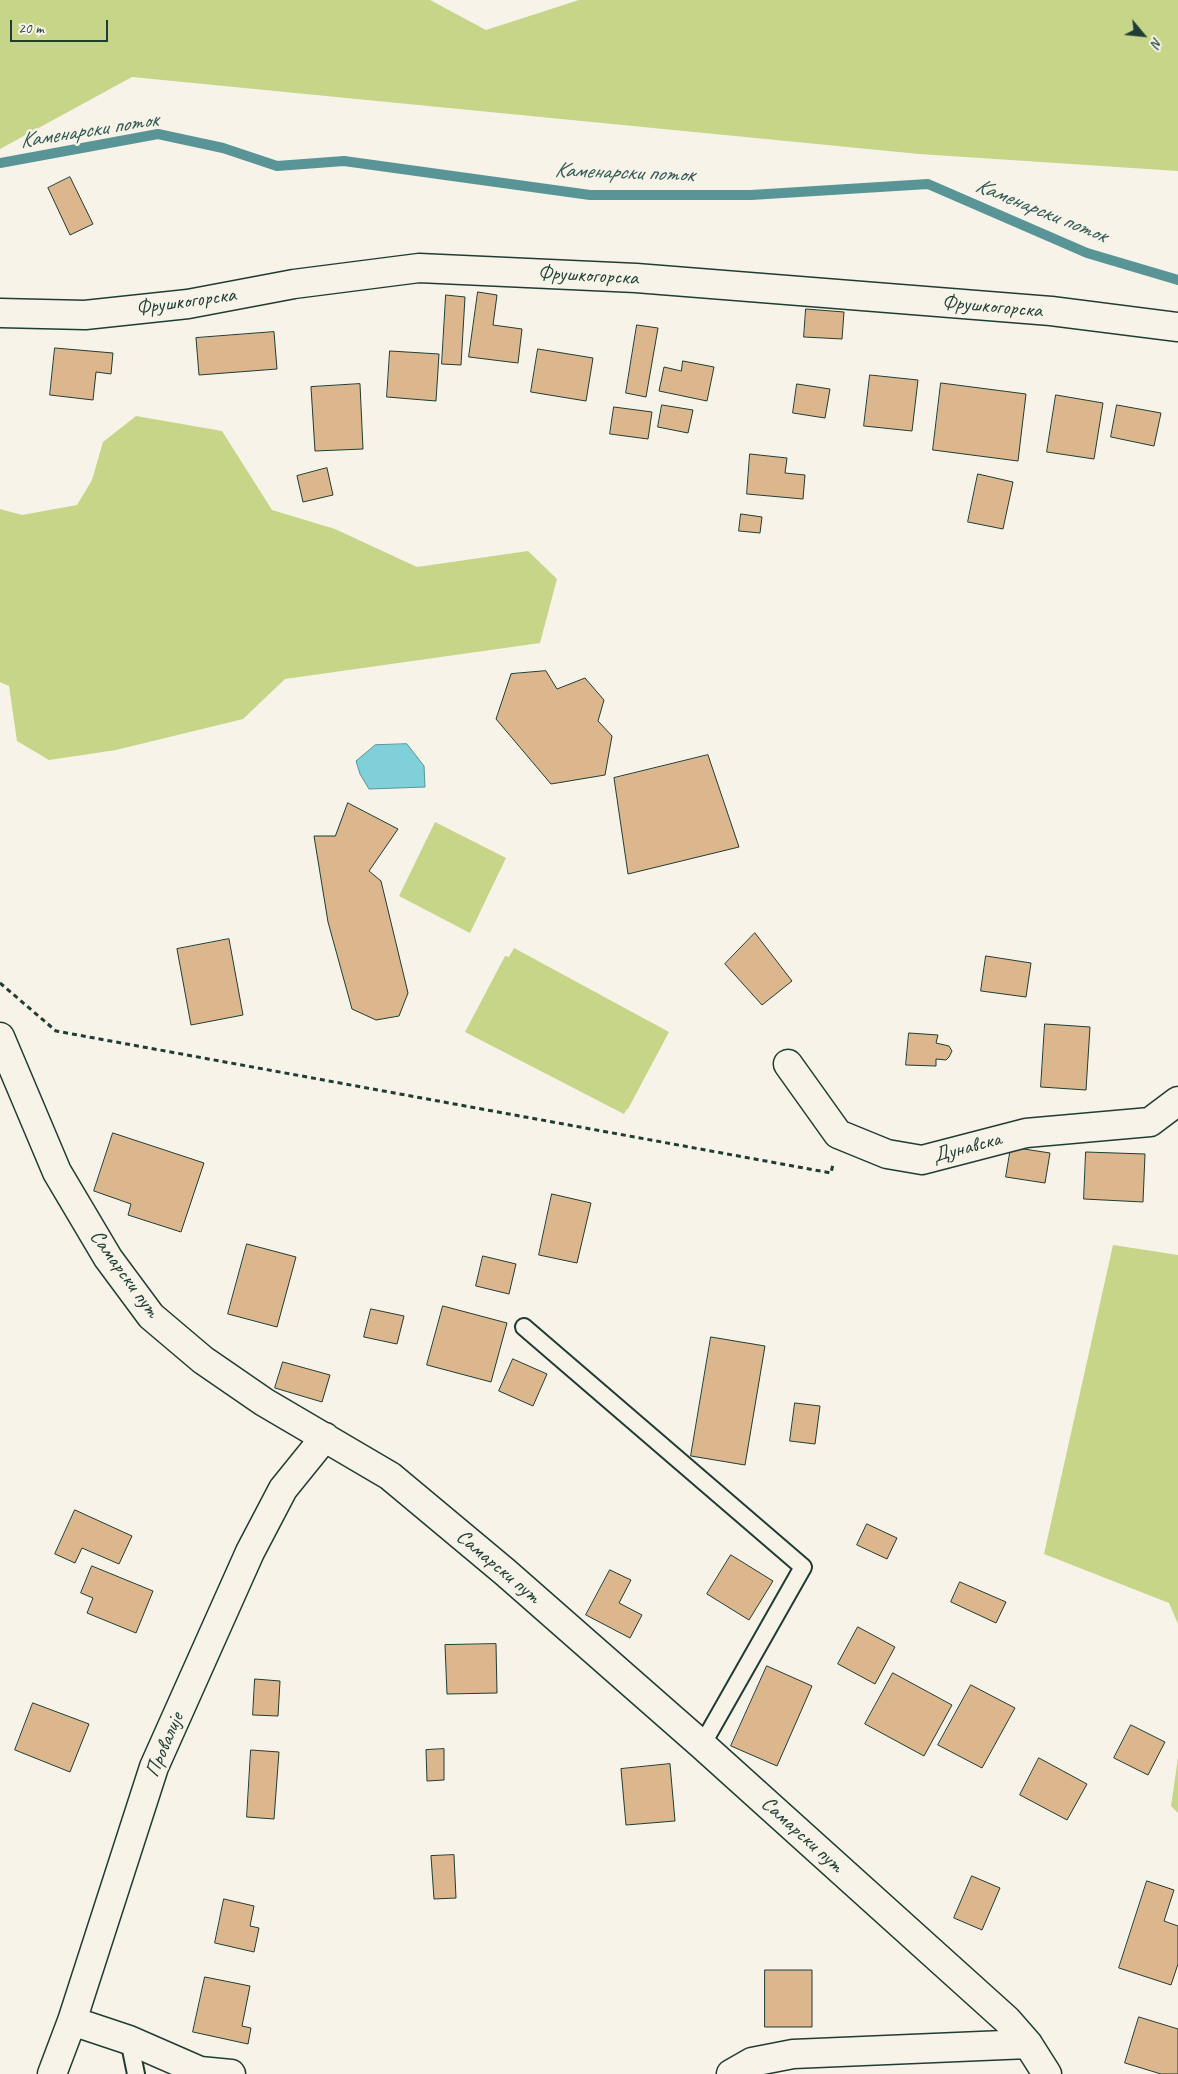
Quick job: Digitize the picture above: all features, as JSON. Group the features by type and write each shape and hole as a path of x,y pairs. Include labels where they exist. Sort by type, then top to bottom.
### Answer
{"street":[{"name":"Фрушкогорска","path":"0,313 85,315 188,304 294,284 419,268 656,280 1051,311 1178,327"},
{"name":"Самарски пут","path":"0,1037 57,1172 108,1258 151,1316 203,1360 264,1402 390,1476 505,1572 702,1745 1007,2020 1028,2044 1047,2074"},
{"path":"788,1064 838,1134"},
{"name":"Дунавска","path":"838,1134 887,1154 922,1160 1026,1133 1150,1122 1178,1101"},
{"name":"Провалије","path":"52,2074 72,2021 154,1767 250,1552 283,1489 325,1437"},
{"path":"72,2021 129,2040 200,2071 231,2074"},
{"path":"731,2074 752,2062 793,2054 1028,2044"}],"lane":[{"path":"524,1327 803,1567 702,1745"},
{"path":"129,2040 136,2074"}],"path":[{"path":"0,983 56,1032 832,1173 838,1134"}],"green space":[{"path":"0,0 430,0 486,30 579,0 1178,0 1178,171 919,154 132,77 0,149"},
{"path":"136,416 222,431 272,510 335,529 417,567 528,551 557,579 540,643 285,679 243,719 116,750 49,760 17,741 9,686 0,682 0,509 22,515 77,505 92,480 103,442"},
{"path":"435,822 506,858 470,933 399,896"},
{"path":"514,948 669,1032 624,1114 465,1032 505,956 509,957"},
{"path":"1113,1245 1178,1255 1178,1624 1169,1603 1044,1554"},
{"path":"1178,1758 1178,1813 1171,1806"}],"water":[{"path":"407,744 424,766 425,787 369,789 360,774 356,761 375,745"}],"building":[{"path":"70,177 93,224 70,235 48,188"},
{"path":"478,292 497,295 493,325 522,329 518,363 469,357"},
{"path":"446,295 465,297 461,365 442,364"},
{"path":"806,309 844,312 842,339 804,337"},
{"path":"637,325 658,328 646,397 626,393"},
{"path":"274,332 277,369 199,375 196,338"},
{"path":"55,348 113,353 111,374 96,372 93,400 50,395"},
{"path":"538,349 593,358 586,401 531,392"},
{"path":"390,351 439,354 436,401 387,397"},
{"path":"683,361 714,367 707,401 659,391 664,367 681,371"},
{"path":"870,375 918,380 912,431 864,426"},
{"path":"941,383 1026,394 1018,461 933,450"},
{"path":"360,384 363,449 315,451 311,387"},
{"path":"797,384 830,389 825,418 793,413"},
{"path":"1056,395 1103,403 1094,459 1047,452"},
{"path":"662,405 693,410 688,433 658,427"},
{"path":"1117,405 1161,413 1154,446 1111,437"},
{"path":"614,407 652,412 648,439 610,434"},
{"path":"750,454 787,458 785,473 805,475 803,499 747,494"},
{"path":"327,468 333,495 303,502 297,476"},
{"path":"978,474 1013,482 1003,529 968,522"},
{"path":"741,514 762,517 760,533 739,531"},
{"path":"546,671 557,689 585,678 604,700 598,721 612,736 605,775 551,784 496,719 511,674"},
{"path":"708,755 739,847 628,874 614,778"},
{"path":"348,803 398,829 369,871 381,881 408,993 399,1016 376,1020 352,1009 328,922 314,836 335,836"},
{"path":"755,933 792,981 762,1005 725,964"},
{"path":"229,939 243,1015 191,1025 177,949"},
{"path":"986,956 1031,963 1026,997 981,991"},
{"path":"1045,1024 1090,1027 1086,1090 1041,1087"},
{"path":"909,1033 938,1035 936,1043 949,1046 952,1051 949,1057 946,1060 936,1059 936,1066 906,1065"},
{"path":"113,1133 204,1163 181,1232 128,1215 131,1204 94,1191"},
{"path":"1011,1147 1050,1153 1045,1183 1006,1177"},
{"path":"1086,1152 1145,1154 1143,1202 1084,1199"},
{"path":"552,1194 591,1203 577,1263 539,1255"},
{"path":"247,1244 296,1257 277,1327 228,1314"},
{"path":"483,1256 516,1264 509,1294 476,1286"},
{"path":"443,1306 507,1323 491,1382 427,1365"},
{"path":"371,1309 404,1316 397,1344 364,1337"},
{"path":"711,1337 765,1346 745,1465 691,1456"},
{"path":"513,1359 547,1374 533,1406 499,1391"},
{"path":"283,1362 330,1375 322,1402 275,1388"},
{"path":"795,1403 820,1406 815,1444 790,1441"},
{"path":"75,1510 132,1536 119,1564 82,1548 75,1563 55,1554"},
{"path":"867,1524 897,1538 887,1559 857,1545"},
{"path":"731,1555 773,1581 749,1620 707,1594"},
{"path":"92,1566 153,1591 136,1633 87,1613 93,1598 81,1593"},
{"path":"610,1570 631,1580 619,1603 642,1615 630,1638 586,1615"},
{"path":"960,1582 1006,1602 996,1623 951,1602"},
{"path":"858,1627 895,1647 875,1684 838,1664"},
{"path":"496,1644 497,1693 447,1694 445,1645"},
{"path":"767,1666 812,1686 777,1766 731,1746"},
{"path":"893,1673 952,1705 924,1756 865,1724"},
{"path":"255,1679 280,1681 278,1716 253,1715"},
{"path":"971,1685 1015,1708 982,1768 938,1745"},
{"path":"33,1703 89,1724 70,1772 15,1750"},
{"path":"1131,1725 1165,1742 1148,1775 1114,1758"},
{"path":"444,1749 444,1780 427,1781 426,1750"},
{"path":"251,1750 279,1752 274,1819 247,1817"},
{"path":"1039,1758 1087,1784 1067,1820 1020,1795"},
{"path":"670,1764 675,1821 626,1825 621,1769"},
{"path":"454,1855 456,1898 434,1899 431,1856"},
{"path":"972,1876 1000,1888 982,1930 954,1918"},
{"path":"1147,1881 1174,1890 1164,1921 1178,1926 1178,1964 1171,1985 1119,1968"},
{"path":"224,1899 254,1906 250,1926 259,1928 254,1952 215,1943"},
{"path":"765,1970 812,1970 812,2027 765,2027"},
{"path":"205,1977 250,1986 242,2026 251,2028 248,2044 193,2032"},
{"path":"1139,2017 1178,2029 1178,2074 1161,2074 1125,2063"}],"waterway":[{"name":"Каменарски поток","path":"0,163 158,134 223,148 277,166 344,161 590,195 751,195 928,184 1087,253 1178,280"}]}
